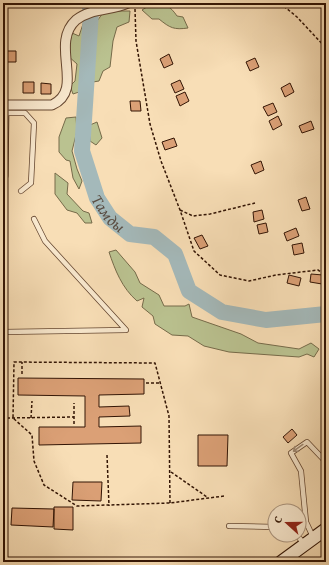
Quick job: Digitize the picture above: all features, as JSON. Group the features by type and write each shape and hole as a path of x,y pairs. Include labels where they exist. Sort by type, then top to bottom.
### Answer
{"main road":[{"path":"281,562 326,529"}],"street":[{"path":"3,176 4,108 52,105 58,103 62,99 68,78 65,47 66,35 69,29 77,20 91,12 132,5"}],"lane":[{"path":"4,108 25,113 34,123 31,183 21,191"},
{"path":"3,332 126,330 45,241 34,219"},
{"path":"310,542 306,522 301,471 291,453 306,442 326,462"},
{"path":"229,526 267,527"}],"path":[{"path":"280,3 297,17 326,48"},
{"path":"132,5 136,41 150,124 161,161 194,251 220,276 249,281 276,275 318,270 326,274"},
{"path":"180,210 193,216 210,214 255,203"},
{"path":"170,503 169,416 155,362 14,362 13,418 32,435 34,461 44,485 77,506 170,503 224,496"},
{"path":"22,362 22,374"},
{"path":"146,384 160,383"},
{"path":"31,418 32,401"},
{"path":"74,404 74,424"},
{"path":"7,418 74,417"},
{"path":"107,455 109,506"},
{"path":"170,471 207,497"}],"green space":[{"path":"155,3 165,5 177,16 183,17 188,28 172,28 159,19 152,19 142,10"},
{"path":"130,11 129,22 117,27 113,41 110,67 103,71 99,81 93,82 91,53 97,21 103,13"},
{"path":"87,19 83,83 79,92 73,94 70,86 75,81 77,64 67,55 72,33 79,36 83,24"},
{"path":"76,117 77,131 72,151 82,181 79,189 73,178 70,161 66,160 59,152 59,137 66,118"},
{"path":"97,122 102,138 96,145 90,141 90,125"},
{"path":"55,173 68,183 67,194 83,211 89,213 92,223 85,223 77,213 67,210 55,194"},
{"path":"116,250 135,272 140,283 159,295 164,306 185,306 189,304 192,317 241,334 258,343 299,349 311,343 319,349 314,357 307,354 299,357 229,352 204,346 188,336 172,335 155,324 153,316 142,307 144,298 137,301 123,285 109,252"}],"building":[{"path":"6,51 16,51 16,62 6,62"},
{"path":"169,54 173,64 164,68 160,59"},
{"path":"255,58 259,67 250,71 246,62"},
{"path":"180,80 184,89 175,93 171,84"},
{"path":"23,82 34,82 34,93 23,93"},
{"path":"41,83 51,84 51,94 41,94"},
{"path":"290,83 294,92 285,97 281,88"},
{"path":"185,92 189,101 180,106 176,96"},
{"path":"130,101 140,101 141,111 131,111"},
{"path":"273,103 277,112 268,116 263,107"},
{"path":"278,116 282,125 273,130 269,121"},
{"path":"311,121 314,129 302,133 299,126"},
{"path":"174,138 177,146 165,150 162,142"},
{"path":"261,161 264,170 255,174 251,165"},
{"path":"306,197 310,209 302,211 298,200"},
{"path":"262,210 264,219 254,222 253,212"},
{"path":"266,223 268,232 259,234 257,225"},
{"path":"296,228 299,236 287,241 284,233"},
{"path":"202,235 208,246 200,249 194,238"},
{"path":"302,243 304,253 294,255 292,245"},
{"path":"311,274 323,275 322,284 310,282"},
{"path":"289,275 301,278 299,286 287,283"},
{"path":"18,378 144,379 144,394 99,395 99,407 129,406 130,416 99,417 99,427 141,426 141,443 39,445 39,427 85,427 85,396 18,395"},
{"path":"292,429 297,435 288,443 283,437"},
{"path":"198,435 228,435 227,466 198,466"},
{"path":"73,482 102,482 101,501 72,500"},
{"path":"54,507 73,507 73,530 54,529"},
{"path":"12,508 54,509 53,527 11,525"}],"waterway":[{"name":"Тамды","path":"89,3 91,12 82,151 97,198 110,218 130,234 154,237 175,254 189,291 222,312 266,320 326,314"}],"railway":[{"path":"277,562 326,560"}]}
